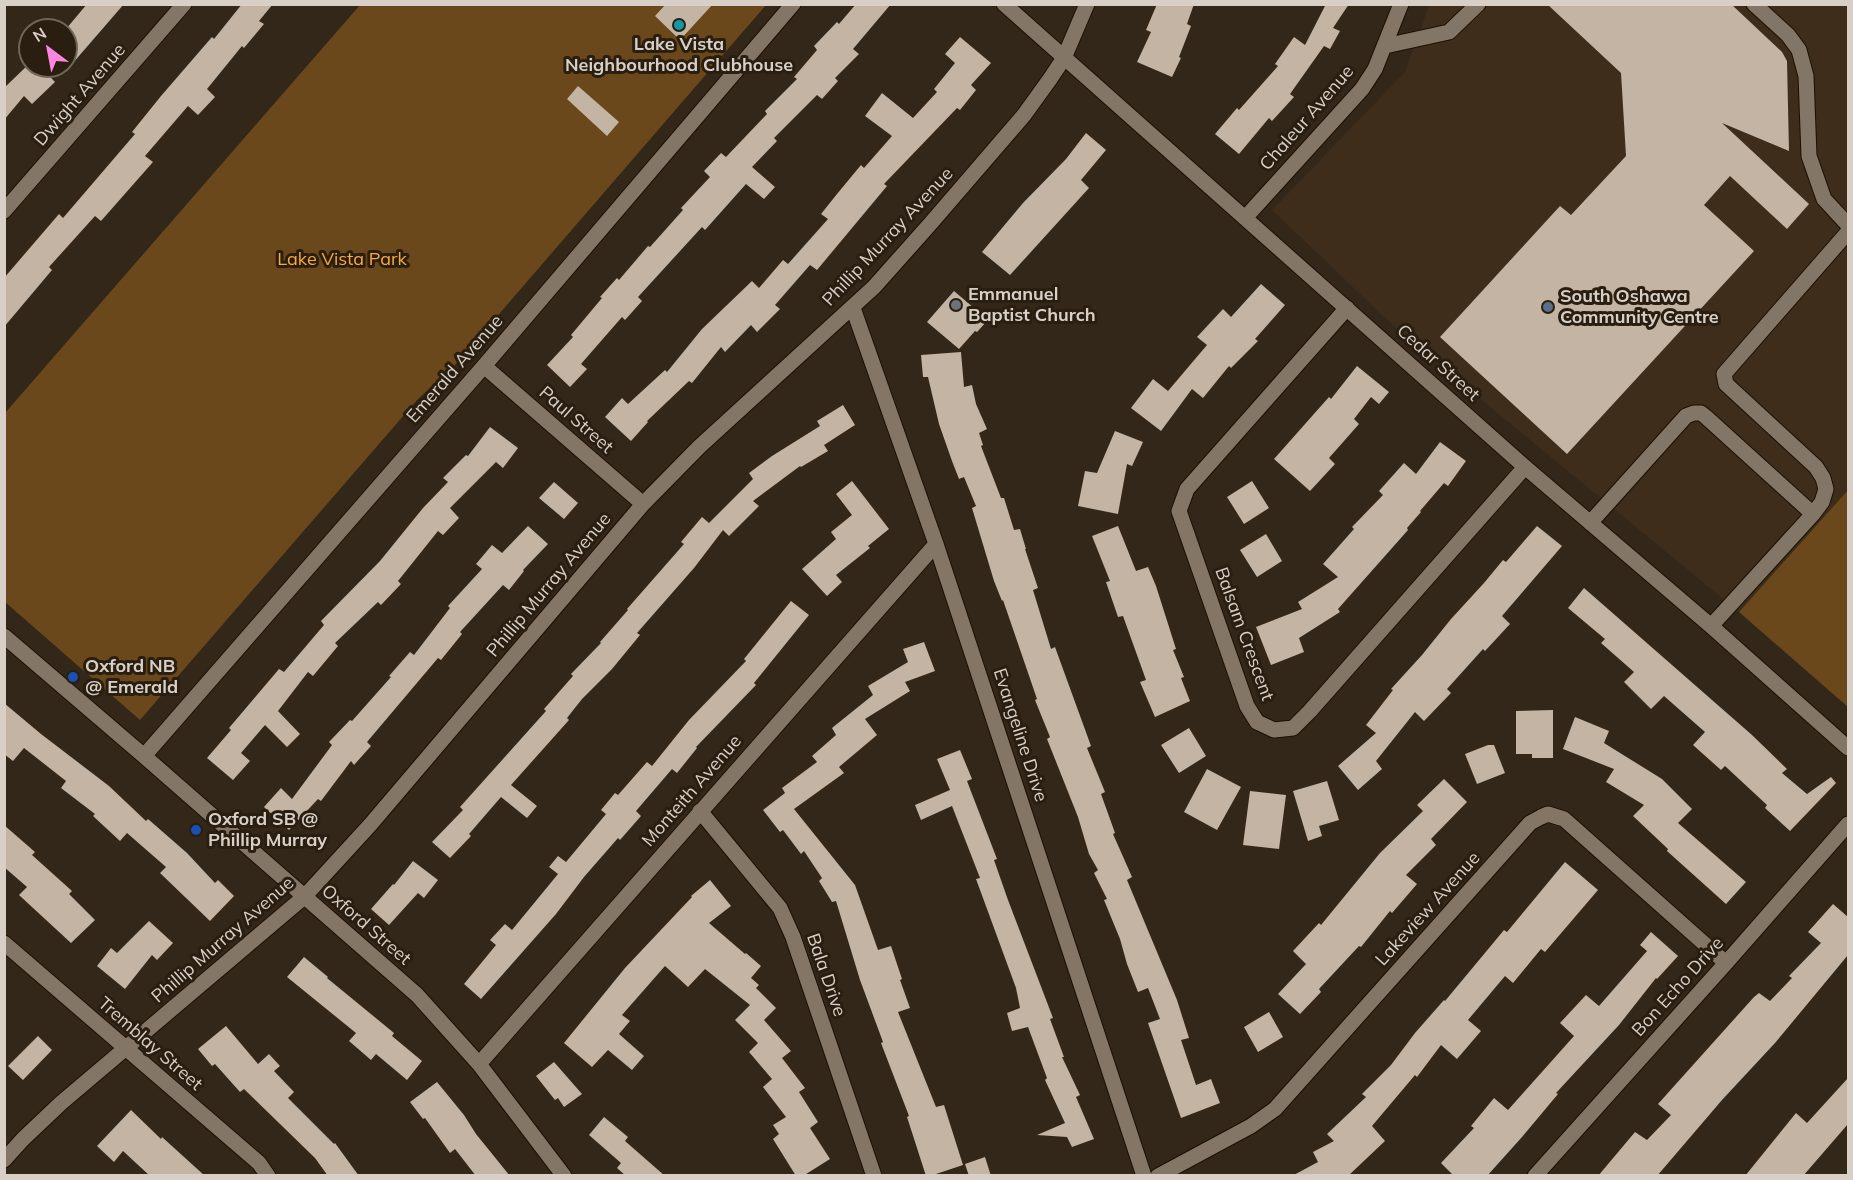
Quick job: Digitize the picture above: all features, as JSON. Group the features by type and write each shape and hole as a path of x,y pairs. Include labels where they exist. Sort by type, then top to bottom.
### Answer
{"street":[{"name":"Dwight Avenue","path":"6,206 184,4"},
{"name":"Emerald Avenue","path":"144,756 484,366 793,4"},
{"name":"Cedar Street","path":"1004,4 1525,467 1711,626 1848,748"},
{"name":"Phillip Murray Avenue","path":"4,1161 40,1122 304,897 370,825 643,504 699,447 853,308 931,223 1024,115 1064,58 1087,4"},
{"name":"Chaleur Avenue","path":"1245,218 1362,89 1375,69 1401,4"},
{"path":"1385,46 1449,32 1478,4"},
{"path":"1754,4 1788,35 1799,50 1806,76 1809,156 1824,199 1848,225"},
{"path":"1711,626 1813,514 1822,502 1826,489 1823,478 1816,467 1726,384 1724,374 1848,232"},
{"name":"Evangeline Drive","path":"853,308 936,544 1144,1176"},
{"name":"Balsam Crescent","path":"1347,308 1187,489 1179,512 1247,706 1257,722 1274,730 1293,728 1525,467"},
{"name":"Paul Street","path":"484,366 643,504"},
{"path":"1590,523 1686,416 1694,413 1701,413 1706,417 1813,514"},
{"name":"Monteith Avenue","path":"478,1064 936,544"},
{"name":"Oxford Street","path":"4,636 417,995 478,1064 564,1176"},
{"name":"Bala Drive","path":"700,812 780,909 793,937 874,1176"},
{"name":"Lakeview Avenue","path":"1158,1176 1251,1126 1275,1109 1530,823 1548,814 1564,819 1726,963"},
{"name":"Bon Echo Drive","path":"1535,1176 1848,824"},
{"name":"Tremblay Street","path":"4,943 259,1163 268,1176"}],"shaded area":[{"path":"1429,5 1848,5 1848,490 1739,612 1405,337 1272,210 1405,72"}],"green space":[{"name":"Lake Vista Park","path":"360,5 766,5 455,365 417,400 140,720 5,602 5,413"},
{"path":"1848,490 1848,707 1739,612"}],"building":[{"path":"87,4 124,4 78,57 78,18 75,18"},
{"path":"242,4 273,4 259,21 264,24 244,48 242,46 207,89 215,97 198,115 188,106 145,156 153,162 101,221 95,216 49,267 52,270 4,327 4,278 59,214 63,218 135,134 132,132 161,96 212,37 214,39"},
{"name":"Lake Vista Neighbourhood Clubhouse","path":"666,4 713,4 680,40 655,16"},
{"path":"856,4 891,4 853,49 859,54 835,78 838,81 822,99 817,95 774,138 777,141 752,167 775,187 764,199 746,184 705,230 702,227 638,297 642,301 625,320 622,317 581,364 587,369 570,387 547,365 573,337 571,335 602,298 600,297 617,278 619,280 648,246 650,247 683,210 681,208 710,177 704,171 721,153 726,157 767,114 765,111 797,79 794,77 817,50 814,46 837,22 839,24"},
{"path":"1157,4 1194,4 1187,24 1191,26 1179,57 1181,58 1172,77 1137,62 1151,32 1146,30"},
{"path":"1326,4 1349,4 1333,28 1340,31 1330,49 1324,46 1290,94 1294,97 1272,121 1269,118 1239,154 1215,134 1278,66 1275,64 1294,37 1305,45"},
{"path":"1547,4 1731,4 1782,52 1787,61 1789,151 1722,123 1809,204 1787,229 1730,176 1704,205 1754,251 1567,454 1440,337 1560,206 1571,215 1626,156 1621,73"},
{"path":"960,37 991,63 971,85 976,90 960,110 957,108 884,184 887,186 817,270 810,265 775,305 780,309 757,332 751,325 725,352 721,347 692,383 689,381 647,421 631,441 605,417 622,398 628,404 665,370 667,372 702,329 752,281 759,288 783,260 788,264 828,219 821,214 837,194 861,165 864,168 892,136 865,116 882,93 913,118 937,92 934,89 955,63 945,54"},
{"path":"18,75 18,78 51,78 55,82 32,104 24,96 4,120 4,88"},
{"path":"578,86 619,122 607,136 567,99"},
{"path":"1086,133 1106,150 1081,180 1089,188 1010,275 982,252 1023,203 1066,159"},
{"path":"1261,284 1285,305 1255,339 1258,341 1231,368 1229,366 1203,398 1192,389 1161,431 1131,408 1153,379 1168,391 1207,345 1197,337 1223,309 1231,317"},
{"name":"Emmanuel Baptist Church","path":"954,291 988,320 959,349 927,322"},
{"path":"961,352 964,387 972,385 976,404 987,429 979,433 983,445 981,446 1001,498 1004,498 1014,530 1020,529 1038,588 1033,590 1051,649 1055,647 1091,746 1087,748 1105,792 1101,794 1115,833 1113,834 1132,877 1127,880 1177,1000 1189,1038 1181,1040 1196,1085 1211,1079 1220,1103 1181,1118 1148,1023 1160,1019 1148,988 1138,992 1127,964 1120,939 1104,900 1107,899 1094,873 1098,870 1089,854 1078,817 1047,739 1050,737 1035,700 1037,699 1003,600 994,581 972,508 976,506 964,477 959,479 939,424 928,377 923,377 921,355"},
{"path":"1357,366 1389,392 1379,404 1371,397 1354,419 1359,424 1329,458 1335,464 1310,491 1274,459 1329,397 1331,399"},
{"path":"843,405 855,425 824,445 828,451 800,466 753,501 759,506 729,536 723,530 694,568 637,633 640,635 612,669 582,699 567,718 569,720 511,785 537,806 527,818 501,797 469,834 471,836 450,858 432,842 463,810 460,807 546,711 544,709 573,676 571,674 601,643 627,609 684,544 681,542 702,517 709,523 753,479 749,473 820,426 817,421"},
{"path":"490,427 518,448 503,468 496,462 450,508 459,518 443,535 438,531 398,581 401,584 381,605 378,602 335,643 338,646 313,676 308,672 278,711 300,734 287,747 265,725 241,753 250,761 233,780 207,758 279,669 284,672 324,625 321,621 380,561 423,508 448,482 443,478 466,455 468,456"},
{"path":"1115,431 1143,442 1132,466 1127,464 1118,514 1078,506 1085,471 1097,473"},
{"path":"1440,442 1466,461 1448,486 1444,483 1420,511 1407,528 1408,530 1338,609 1340,612 1299,638 1304,652 1271,665 1256,627 1302,609 1298,602 1338,577 1323,564 1354,529 1352,527 1383,495 1379,491 1404,463 1416,474"},
{"path":"852,481 889,529 868,546 870,548 836,575 842,582 827,596 802,569 836,539 831,532 852,515 836,494"},
{"path":"1252,481 1269,508 1244,524 1227,497"},
{"path":"554,482 578,503 564,519 539,498"},
{"path":"528,526 548,544 523,570 509,590 503,585 460,632 462,634 441,660 438,658 367,742 371,746 354,765 351,761 321,801 318,799 289,830 264,807 281,788 292,799 332,745 329,742 350,720 352,721 410,652 414,655 450,608 448,606 482,569 476,564 492,545 502,553"},
{"path":"1118,526 1136,571 1148,567 1156,586 1176,649 1173,650 1184,677 1181,678 1190,701 1155,717 1140,682 1146,680 1123,616 1118,617 1106,582 1110,581 1092,536"},
{"path":"1537,526 1562,546 1502,616 1510,624 1485,651 1483,649 1447,689 1451,693 1424,721 1415,712 1376,761 1382,769 1358,790 1338,766 1376,733 1366,725 1393,690 1391,689 1503,560 1506,562"},
{"path":"1266,534 1282,561 1257,577 1240,550"},
{"path":"1584,588 1752,735 1787,769 1782,773 1807,794 1831,777 1836,783 1790,831 1765,808 1767,805 1725,766 1721,770 1693,745 1705,732 1664,696 1651,709 1624,682 1634,672 1601,643 1605,639 1568,608"},
{"path":"791,601 809,615 754,683 756,685 696,747 677,773 672,769 636,811 641,816 620,840 618,838 556,914 481,999 464,984 496,945 490,940 505,924 512,930 558,874 549,867 558,856 566,862 606,814 601,810 615,793 618,795 647,762 652,766 689,720 746,661 744,659"},
{"path":"924,642 935,671 905,682 910,691 865,719 877,735 839,767 844,773 794,809 855,885 878,950 891,946 910,1008 898,1012 936,1107 944,1105 963,1165 930,1176 926,1176 907,1117 909,1116 881,1043 883,1042 860,980 836,901 832,902 819,881 822,878 804,851 801,854 783,830 780,832 763,810 785,793 782,788 817,762 812,756 836,735 832,728 873,695 868,686 908,662 903,649"},
{"path":"4,703 109,786 146,821 148,819 187,853 215,883 218,880 234,896 210,921 160,873 166,867 127,833 120,841 93,816 95,814 61,788 66,781 24,748 13,761 4,754"},
{"path":"1553,710 1553,758 1532,758 1532,754 1516,754 1516,711"},
{"path":"1575,717 1609,731 1604,743 1662,779 1692,809 1678,823 1746,882 1726,904 1667,851 1668,849 1633,816 1644,805 1606,782 1614,769 1563,749"},
{"path":"1189,728 1206,756 1179,773 1161,745"},
{"path":"1494,745 1505,773 1477,784 1465,754"},
{"path":"960,750 972,779 967,781 997,859 994,860 1053,1018 1050,1019 1064,1057 1062,1057 1080,1095 1076,1097 1094,1139 1072,1147 1067,1137 1037,1135 1065,1123 1045,1080 1047,1078 1028,1027 1012,1031 1007,1013 1020,1008 1016,988 976,879 980,878 952,806 921,820 915,805 950,790 937,759"},
{"path":"1207,769 1241,787 1217,830 1184,812"},
{"path":"1444,779 1467,802 1431,839 1436,845 1406,875 1417,884 1392,913 1390,911 1361,947 1359,946 1319,989 1321,992 1300,1014 1278,994 1306,964 1293,951 1319,923 1321,925 1380,853 1423,811 1417,805"},
{"path":"1327,781 1339,820 1319,826 1322,836 1308,841 1293,791"},
{"path":"1250,791 1286,795 1279,849 1243,845"},
{"path":"4,825 35,852 32,855 72,891 69,894 95,920 71,943 19,895 27,887 4,867"},
{"path":"413,861 438,880 424,898 418,893 389,925 371,909"},
{"path":"1565,862 1598,890 1545,952 1541,949 1513,983 1505,976 1468,1020 1481,1031 1457,1059 1441,1045 1417,1077 1415,1075 1372,1126 1385,1141 1348,1176 1292,1176 1318,1162 1313,1152 1334,1141 1327,1134 1366,1097 1362,1094 1391,1065 1415,1033 1504,930 1507,932"},
{"path":"710,880 731,906 709,923 761,966 751,978 759,985 756,988 776,1008 764,1020 791,1051 782,1058 805,1088 799,1092 818,1122 810,1128 830,1159 803,1176 796,1176 773,1139 779,1134 773,1125 786,1117 763,1087 772,1079 749,1052 758,1043 735,1020 750,1005 705,969 688,987 665,966 622,1015 630,1021 619,1034 644,1056 632,1070 608,1050 592,1067 564,1043 625,968 691,896"},
{"path":"1833,904 1848,917 1848,955 1775,1043 1722,1100 1657,1176 1598,1176 1635,1132 1647,1140 1671,1115 1658,1104 1754,997 1759,993 1770,1001 1792,978 1789,976 1821,943 1808,932"},
{"path":"149,921 173,943 157,960 152,955 125,989 97,966 111,948 117,953"},
{"path":"1651,932 1678,956 1656,978 1619,1025 1556,1093 1558,1094 1487,1176 1454,1176 1441,1163 1474,1128 1471,1126 1494,1098 1508,1110 1574,1036 1560,1023 1586,995 1599,1006 1647,951 1640,945"},
{"path":"304,957 394,1033 392,1036 422,1061 407,1080 376,1054 371,1060 349,1041 356,1033 287,977"},
{"path":"1269,1012 1283,1037 1258,1052 1244,1027"},
{"path":"226,1026 258,1064 269,1054 280,1066 274,1071 294,1092 288,1098 335,1143 359,1176 328,1176 315,1158 244,1089 240,1092 215,1064 212,1066 198,1049"},
{"path":"38,1036 52,1050 23,1080 8,1066"},
{"path":"554,1062 582,1094 564,1107 558,1098 555,1100 536,1076"},
{"path":"1848,1078 1848,1124 1803,1176 1745,1176 1796,1113 1807,1123"},
{"path":"437,1082 510,1176 476,1176 455,1149 450,1153 425,1118 423,1119 410,1102"},
{"path":"131,1110 205,1176 150,1176 123,1151 114,1162 97,1146"},
{"path":"604,1117 628,1137 625,1141 665,1176 626,1176 617,1168 621,1163 589,1135"},
{"path":"985,1157 991,1176 969,1176 965,1164"}],"place":[{"name":"Lake Vista Neighbourhood Clubhouse","path":"679,25"},
{"name":"Emmanuel Baptist Church","path":"956,305"},
{"name":"South Oshawa Community Centre","path":"1548,307"},
{"name":"Oxford NB @ Emerald","path":"73,677"},
{"name":"Oxford SB @ Phillip Murray","path":"196,830"}]}
